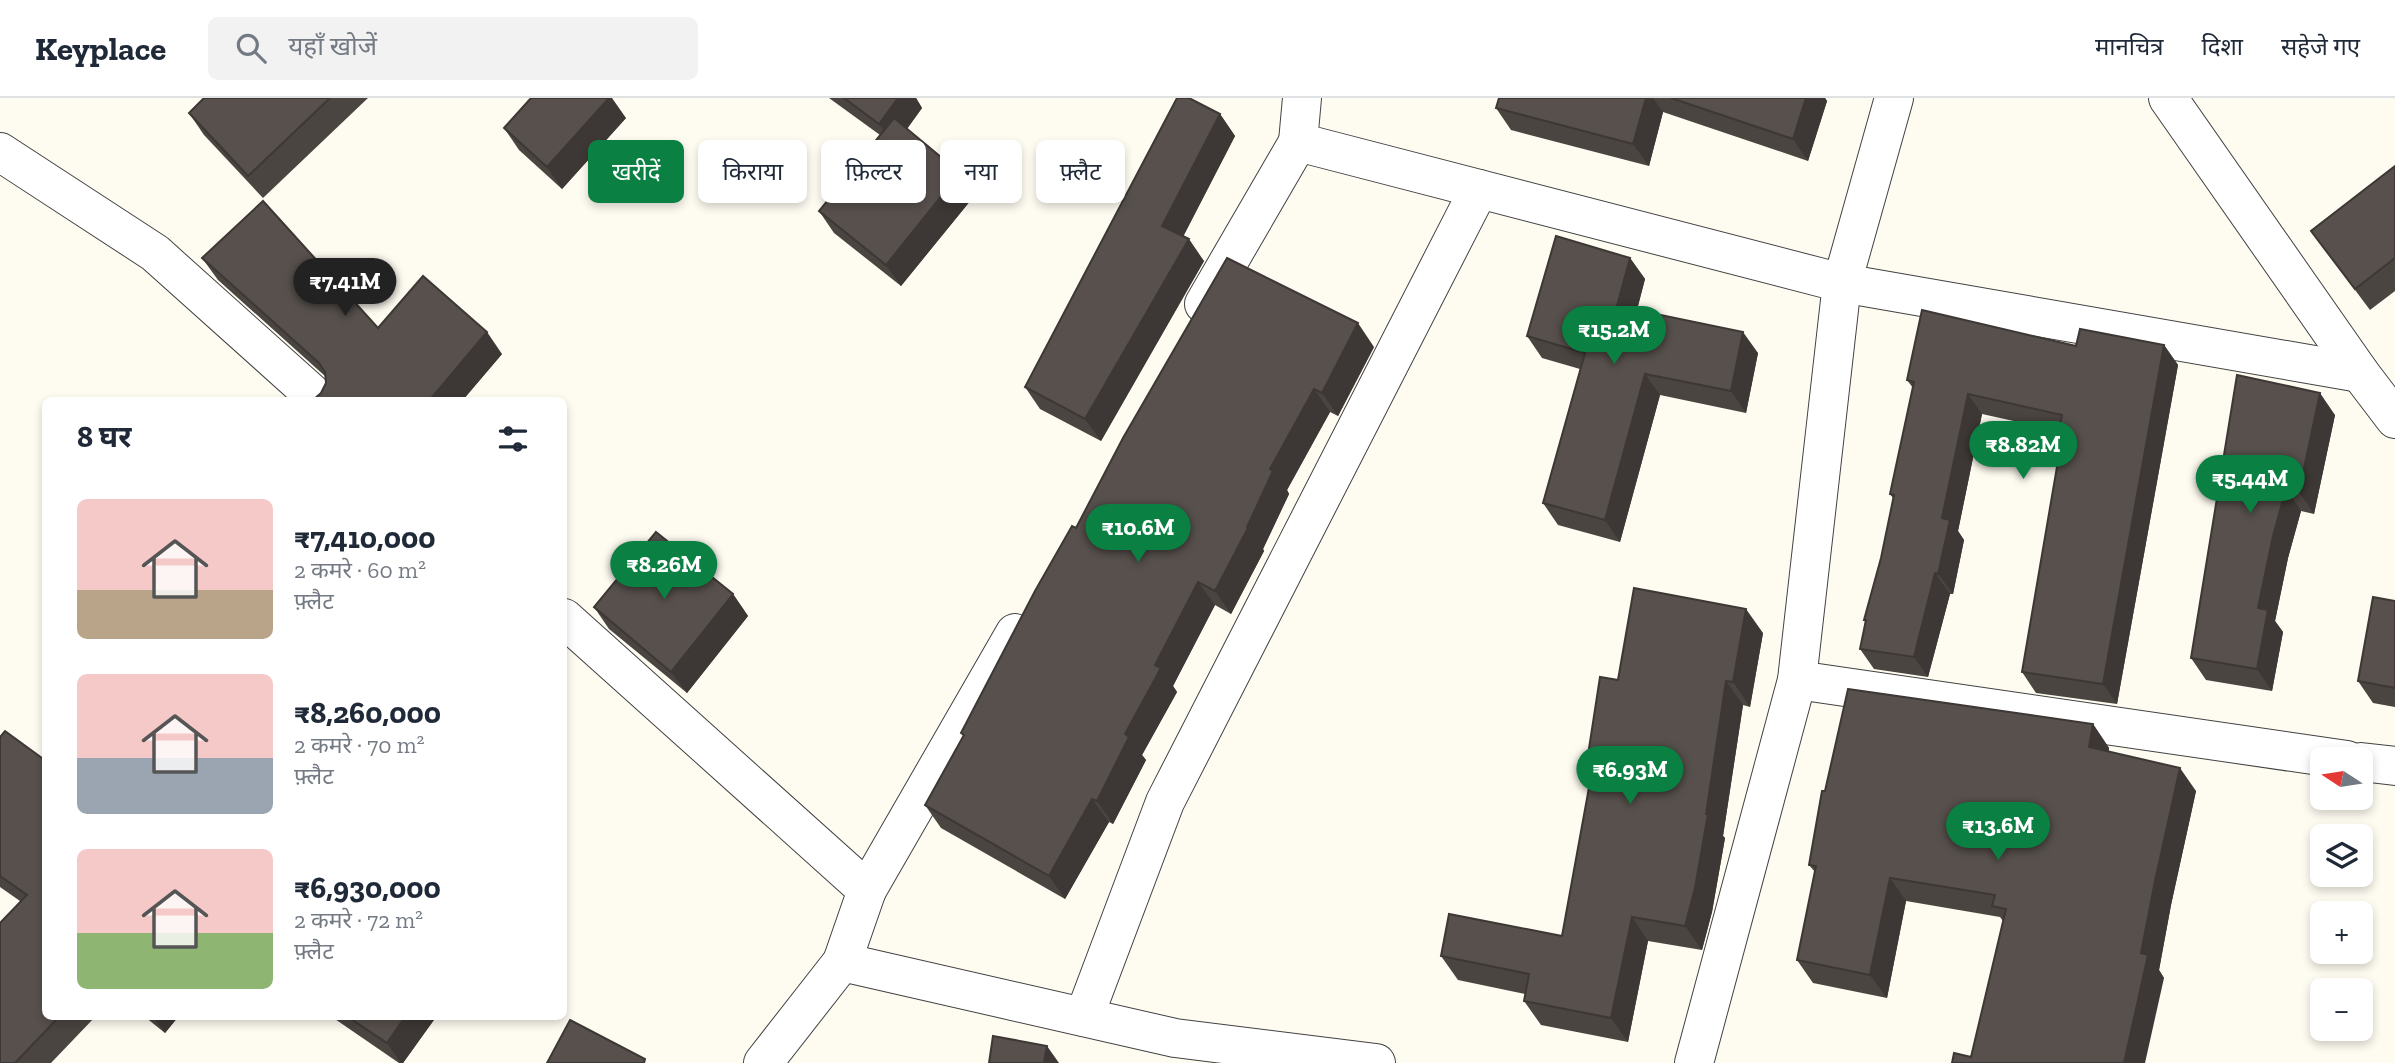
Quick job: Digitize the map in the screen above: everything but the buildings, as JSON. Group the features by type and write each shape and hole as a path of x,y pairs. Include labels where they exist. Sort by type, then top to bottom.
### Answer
{"street":[{"path":"1186,335 1298,142 1302,98"},
{"path":"1694,1063 1797,680 1842,283 1894,98"},
{"path":"2168,98 2395,419"},
{"path":"1298,142 1842,283 2360,373"},
{"path":"0,152 155,253 316,397"},
{"path":"1084,1017 1165,802 1479,189"},
{"path":"763,1063 842,962 867,890 1034,601"},
{"path":"567,621 867,890"},
{"path":"1797,680 2310,755"},
{"path":"2373,763 2395,766"},
{"path":"842,962 1175,1038 1376,1063"}]}
